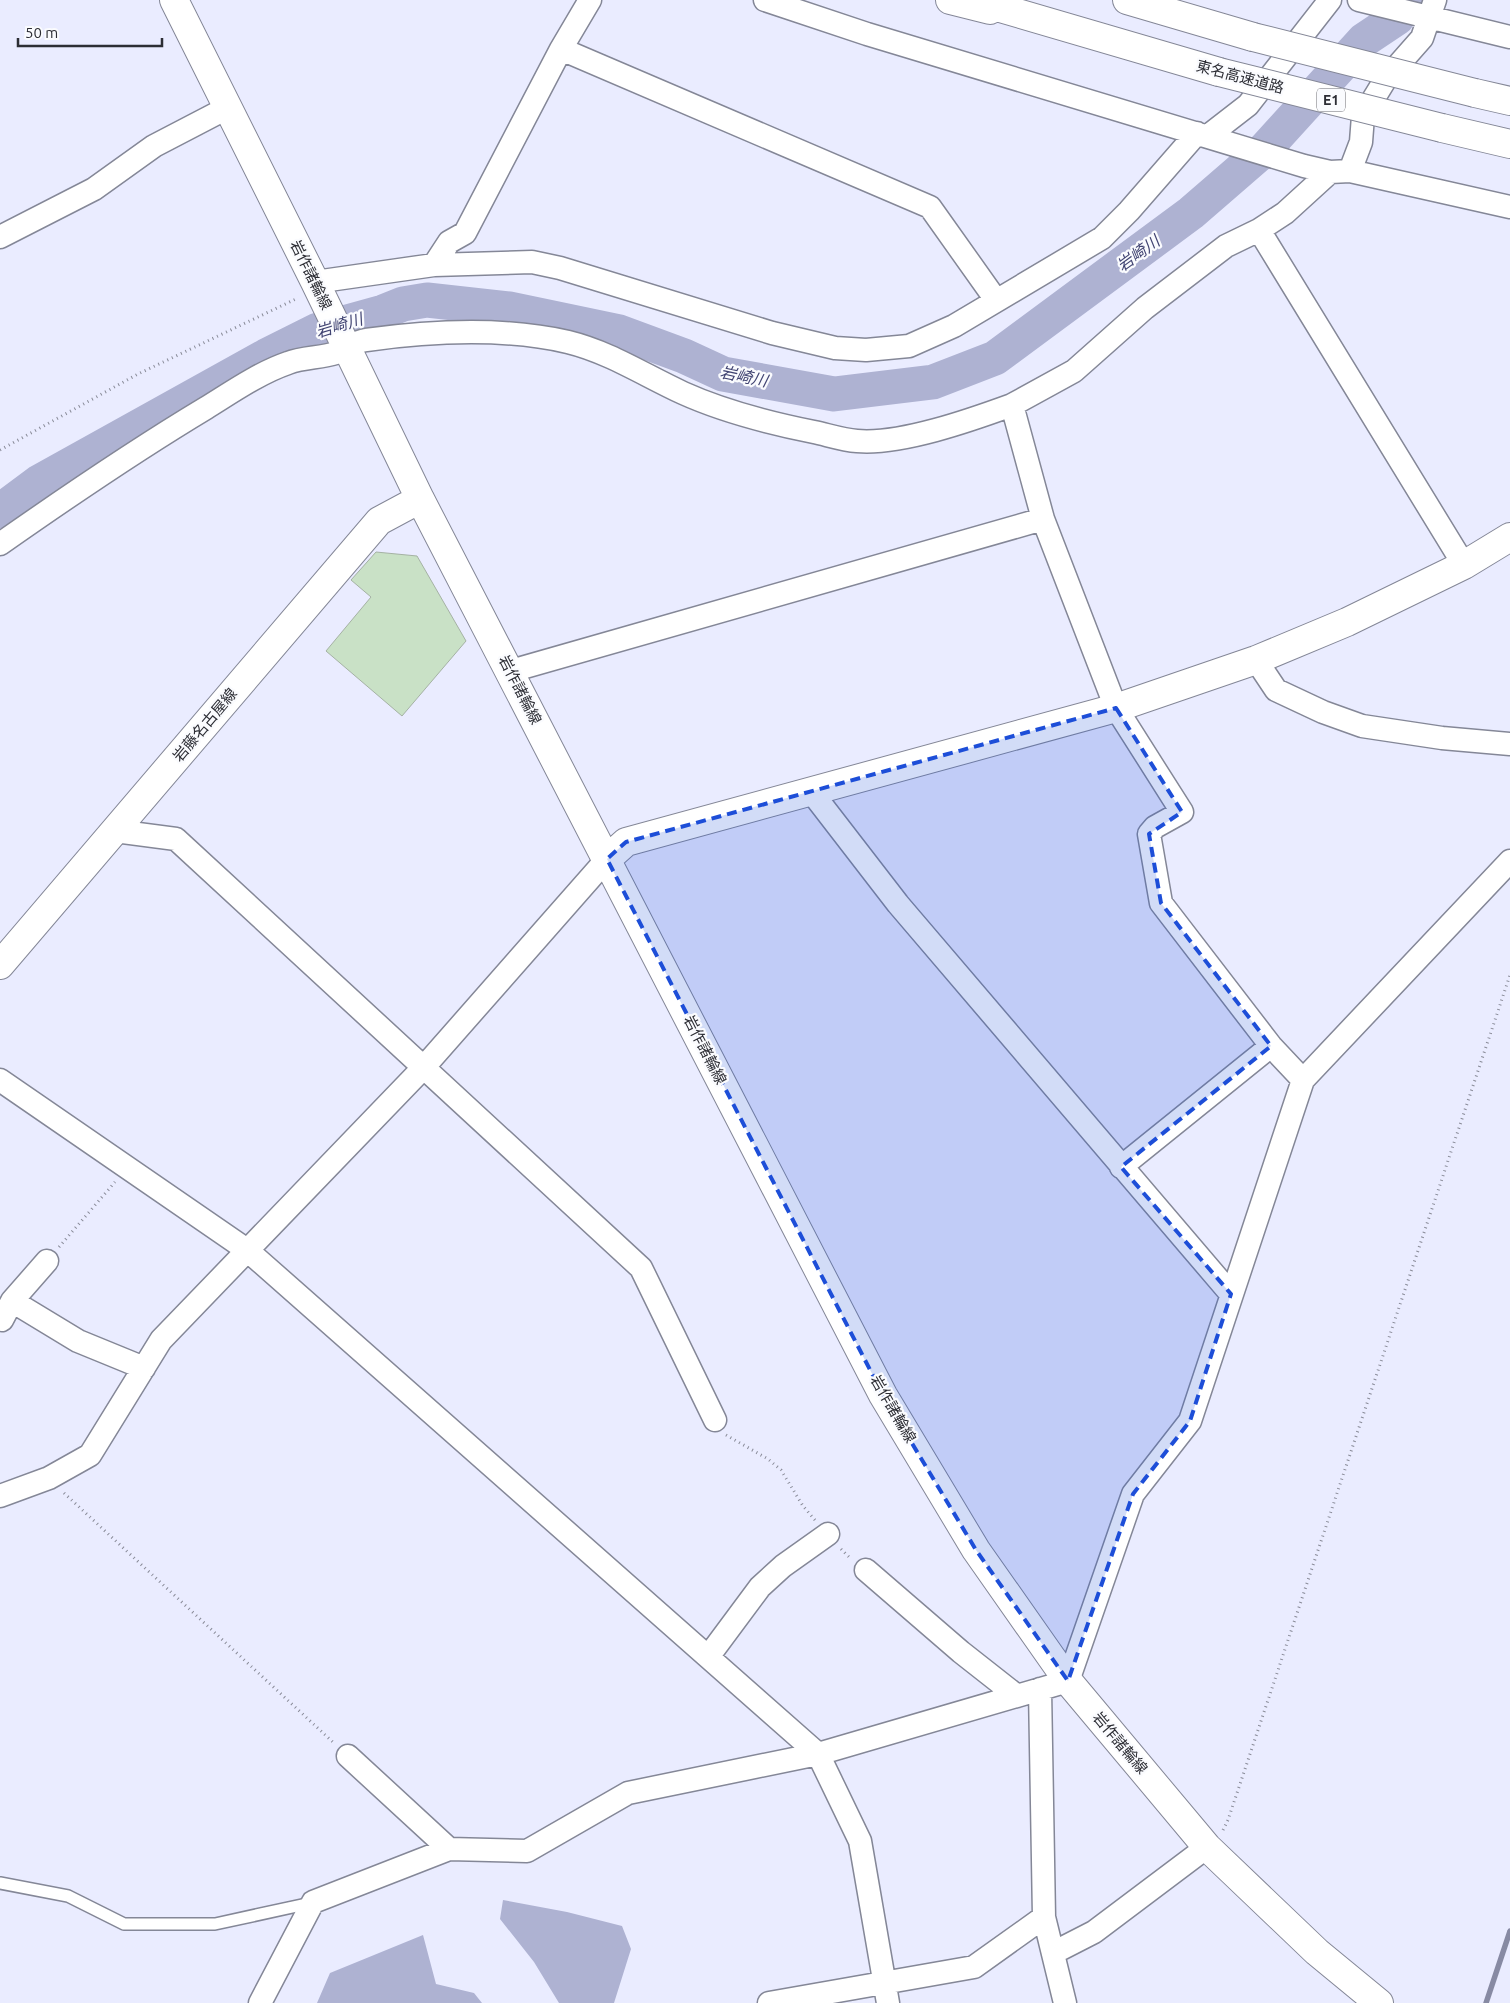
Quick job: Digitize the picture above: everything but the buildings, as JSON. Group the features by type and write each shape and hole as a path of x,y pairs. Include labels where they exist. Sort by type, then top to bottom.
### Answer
{"main road":[{"name":"岩作諸輪線","path":"174,0 319,290 420,499 511,671 883,1395 976,1550 1068,1681 1207,1847 1317,1952 1378,2003"},
{"path":"950,0 1130,47"},
{"name":"東名高速道路","path":"973,0 1219,72 1510,144"},
{"path":"1126,0 1253,37 1510,101"},
{"name":"岩藤名古屋線","path":"0,965 379,521 420,499"},
{"path":"607,859 626,842 810,790 1116,708 1256,660 1347,622 1464,565 1510,537"}],"street":[{"path":"434,265 449,242 464,233 561,49 590,0"},
{"path":"765,0 868,34 1304,166 1340,171 1510,207"},
{"path":"319,290 434,265 532,262 551,266 772,333 835,348 866,350 909,346 954,326 1102,238 1209,136 1248,105 1330,0"},
{"path":"1359,0 1425,10 1510,37"},
{"path":"0,544 92,481 252,381 288,362 334,354 345,345 394,335 474,333 533,336 570,343 612,356 685,394 736,412 763,421 858,441 888,439 972,420 1012,405 1074,371 1145,308 1219,252 1284,214 1307,191 1340,171 1361,142 1363,116 1385,80 1422,38 1425,10"},
{"path":"561,49 930,207 996,300"},
{"path":"0,237 94,190 154,146 227,108"},
{"path":"1259,230 1464,565"},
{"path":"1012,405 1042,520 1116,708 1182,812 1155,827 1149,834 1161,903 1271,1046 1303,1080"},
{"path":"511,671 1042,520"},
{"path":"1256,660 1276,690 1323,712 1362,726 1442,738 1510,744"},
{"path":"810,790 898,904 1231,1294"},
{"path":"115,831 176,839 640,1268 715,1420"},
{"path":"0,1496 49,1478 90,1455 161,1340 424,1067 607,859"},
{"path":"260,2003 313,1902 449,1849 527,1851 628,1793 818,1754 1068,1681 1133,1494 1190,1421 1303,1080 1510,861"},
{"path":"1121,1167 1271,1046"},
{"path":"0,1080 247,1250 818,1754 860,1841 887,1993"},
{"path":"0,1319 2,1320 12,1301 47,1261"},
{"path":"12,1301 78,1341 144,1368"},
{"path":"708,1657 760,1587 783,1566 828,1534"},
{"path":"866,1570 1017,1696"},
{"path":"1040,1689 1044,1917 1065,2003"},
{"path":"348,1756 449,1849"},
{"path":"1053,1953 1094,1932 1207,1847"},
{"path":"769,2003 887,1993 974,1967 1044,1917"}],"lane":[{"path":"0,1883 68,1896 124,1924 216,1924 313,1902"}],"path":[{"path":"0,450 138,374 319,290"},
{"path":"1207,1847 1218,1839 1228,1820 1510,976"},
{"path":"47,1261 127,1168"},
{"path":"715,1420 726,1436 768,1459 781,1470 803,1506 854,1562 866,1570"},
{"path":"49,1478 348,1756"}],"highlighted area":[{"path":"1116,708 1182,812 1149,834 1161,903 1271,1046 1121,1167 1231,1294 1190,1421 1133,1494 1068,1681 976,1550 883,1395 607,859 626,842"}],"shaded area":[{"path":"503,1900 567,1912 622,1926 631,1949 614,2003 559,2003 534,1962 500,1919"},
{"path":"423,1935 436,1984 474,1993 482,2003 317,2003 330,1973"}],"waterway":[{"name":"岩崎川","path":"0,511 39,482 266,356 318,330 383,312 403,304 427,300 509,309 619,332 684,356 723,374 834,394 933,382 995,358 1191,213 1265,149 1364,40 1397,18 1408,0"},
{"path":"1486,2003 1510,1931"}]}
